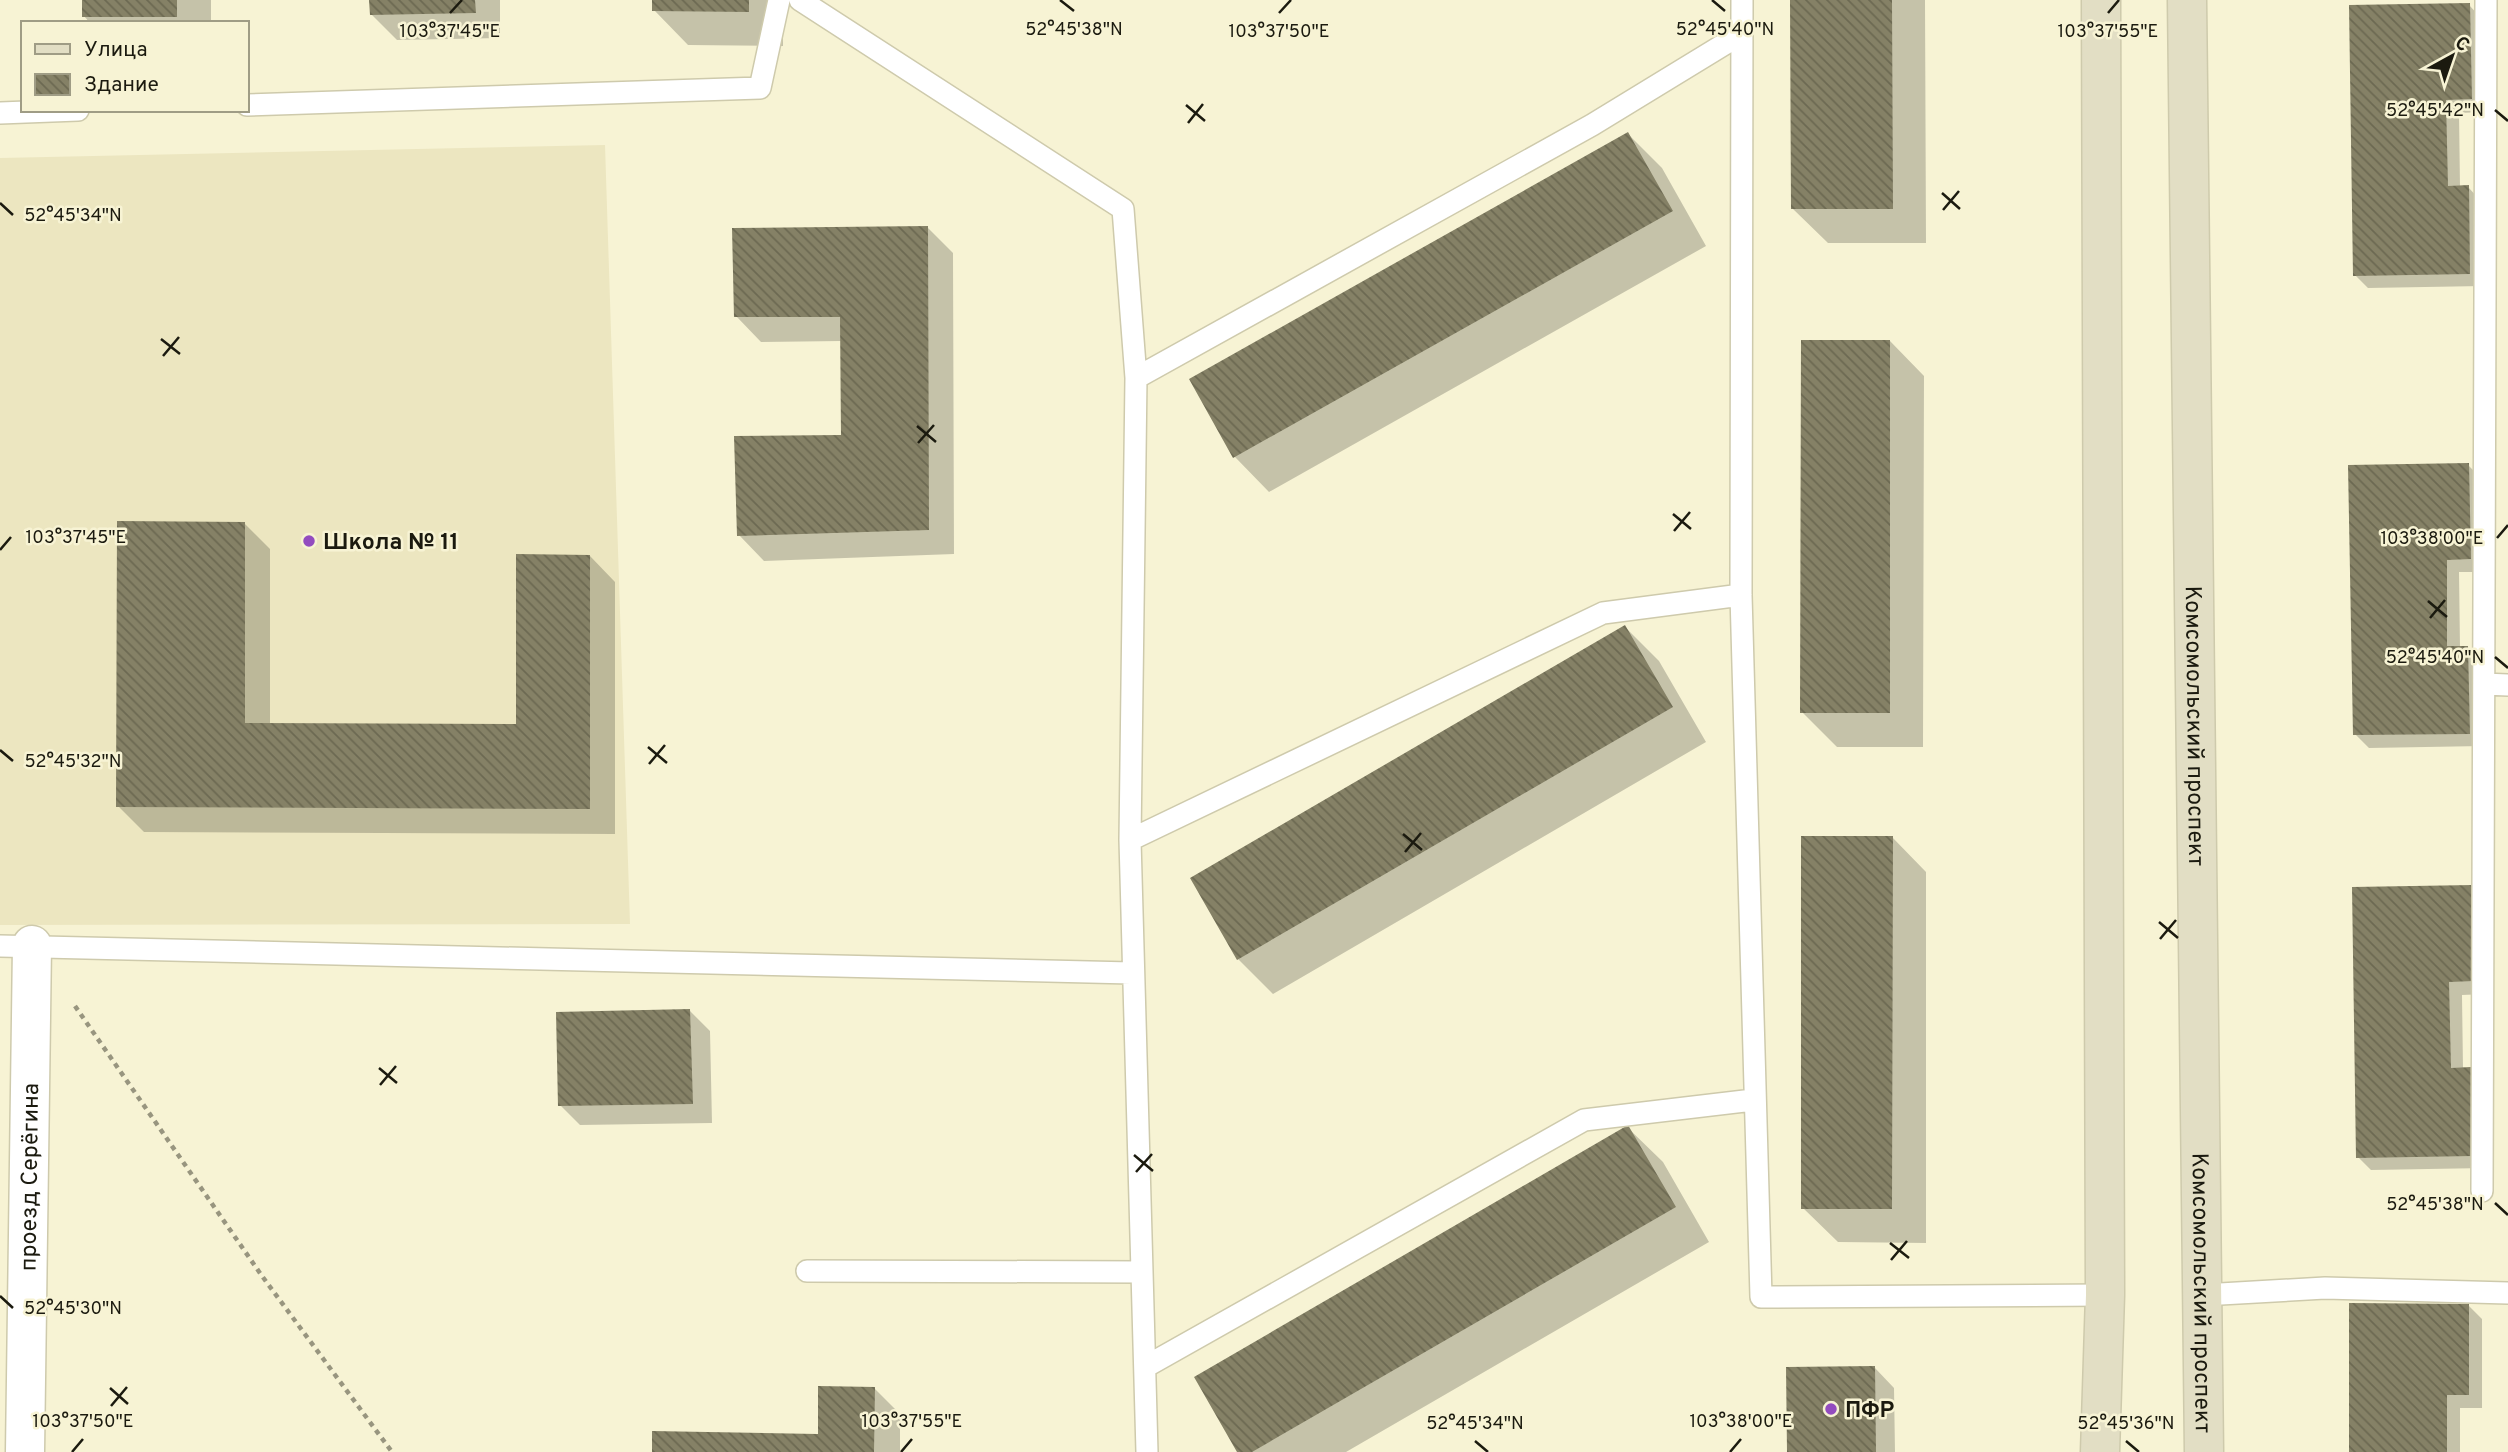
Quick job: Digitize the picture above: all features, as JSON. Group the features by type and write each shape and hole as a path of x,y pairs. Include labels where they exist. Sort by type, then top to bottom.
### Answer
{"main road":[{"path":"2100,1452 2105,1295 2101,0"},
{"name":"Комсомольский проспект","path":"2187,0 2204,1452"}],"street":[{"name":"проезд Серёгина","path":"16,946 25,1452"}],"lane":[{"path":"248,105 760,88 779,0"},
{"path":"800,0 1123,208 1136,378 1130,840 1131,973 1147,1452"},
{"path":"1742,0 1741,595 1760,1297 2105,1295"},
{"path":"2482,1191 2486,0"},
{"path":"1136,378 1592,125 1741,34"},
{"path":"0,113 26,112"},
{"path":"1130,840 1603,612 1741,595"},
{"path":"2484,684 2508,685"},
{"path":"16,946 1131,973"},
{"path":"1145,1367 1584,1121 1754,1100"},
{"path":"807,1271 1142,1272"},
{"path":"2203,1295 2325,1288 2508,1293"}],"path":[{"path":"72,1002 262,1276 392,1452"}],"shaded area":[{"name":"Школа № 11","path":"605,145 630,924 0,925 0,158"}],"building":[{"path":"82,0 177,0 177,17 82,17"},
{"path":"369,0 475,0 476,13 370,15"},
{"path":"652,0 749,0 749,12 652,11"},
{"path":"1790,0 1892,0 1893,209 1791,209"},
{"path":"2470,3 2472,99 2446,100 2448,186 2469,185 2470,274 2353,276 2349,5"},
{"path":"1628,132 1673,211 1233,458 1189,379"},
{"path":"928,226 929,530 737,536 734,436 841,435 840,317 734,317 732,228"},
{"path":"1801,340 1890,340 1890,713 1800,713"},
{"path":"2469,463 2471,559 2447,560 2447,646 2468,646 2470,734 2353,735 2348,465"},
{"path":"117,521 245,522 245,723 516,724 516,554 590,555 590,809 116,807"},
{"path":"1625,625 1673,707 1237,960 1190,878"},
{"path":"1801,836 1893,836 1892,1209 1801,1209"},
{"path":"2473,885 2474,981 2449,982 2451,1068 2471,1067 2473,1156 2356,1158 2352,887"},
{"path":"690,1009 693,1104 558,1106 556,1012"},
{"path":"1628,1125 1676,1207 1252,1452 1237,1452 1194,1377"},
{"path":"2349,1303 2469,1304 2469,1395 2447,1395 2447,1452 2349,1452"},
{"name":"ПФР","path":"1875,1366 1876,1452 1787,1452 1786,1367"},
{"path":"818,1386 875,1387 874,1452 652,1452 652,1431 818,1434"}],"place":[{"name":"Школа № 11","path":"309,541"},
{"name":"ПФР","path":"1831,1409"}]}
